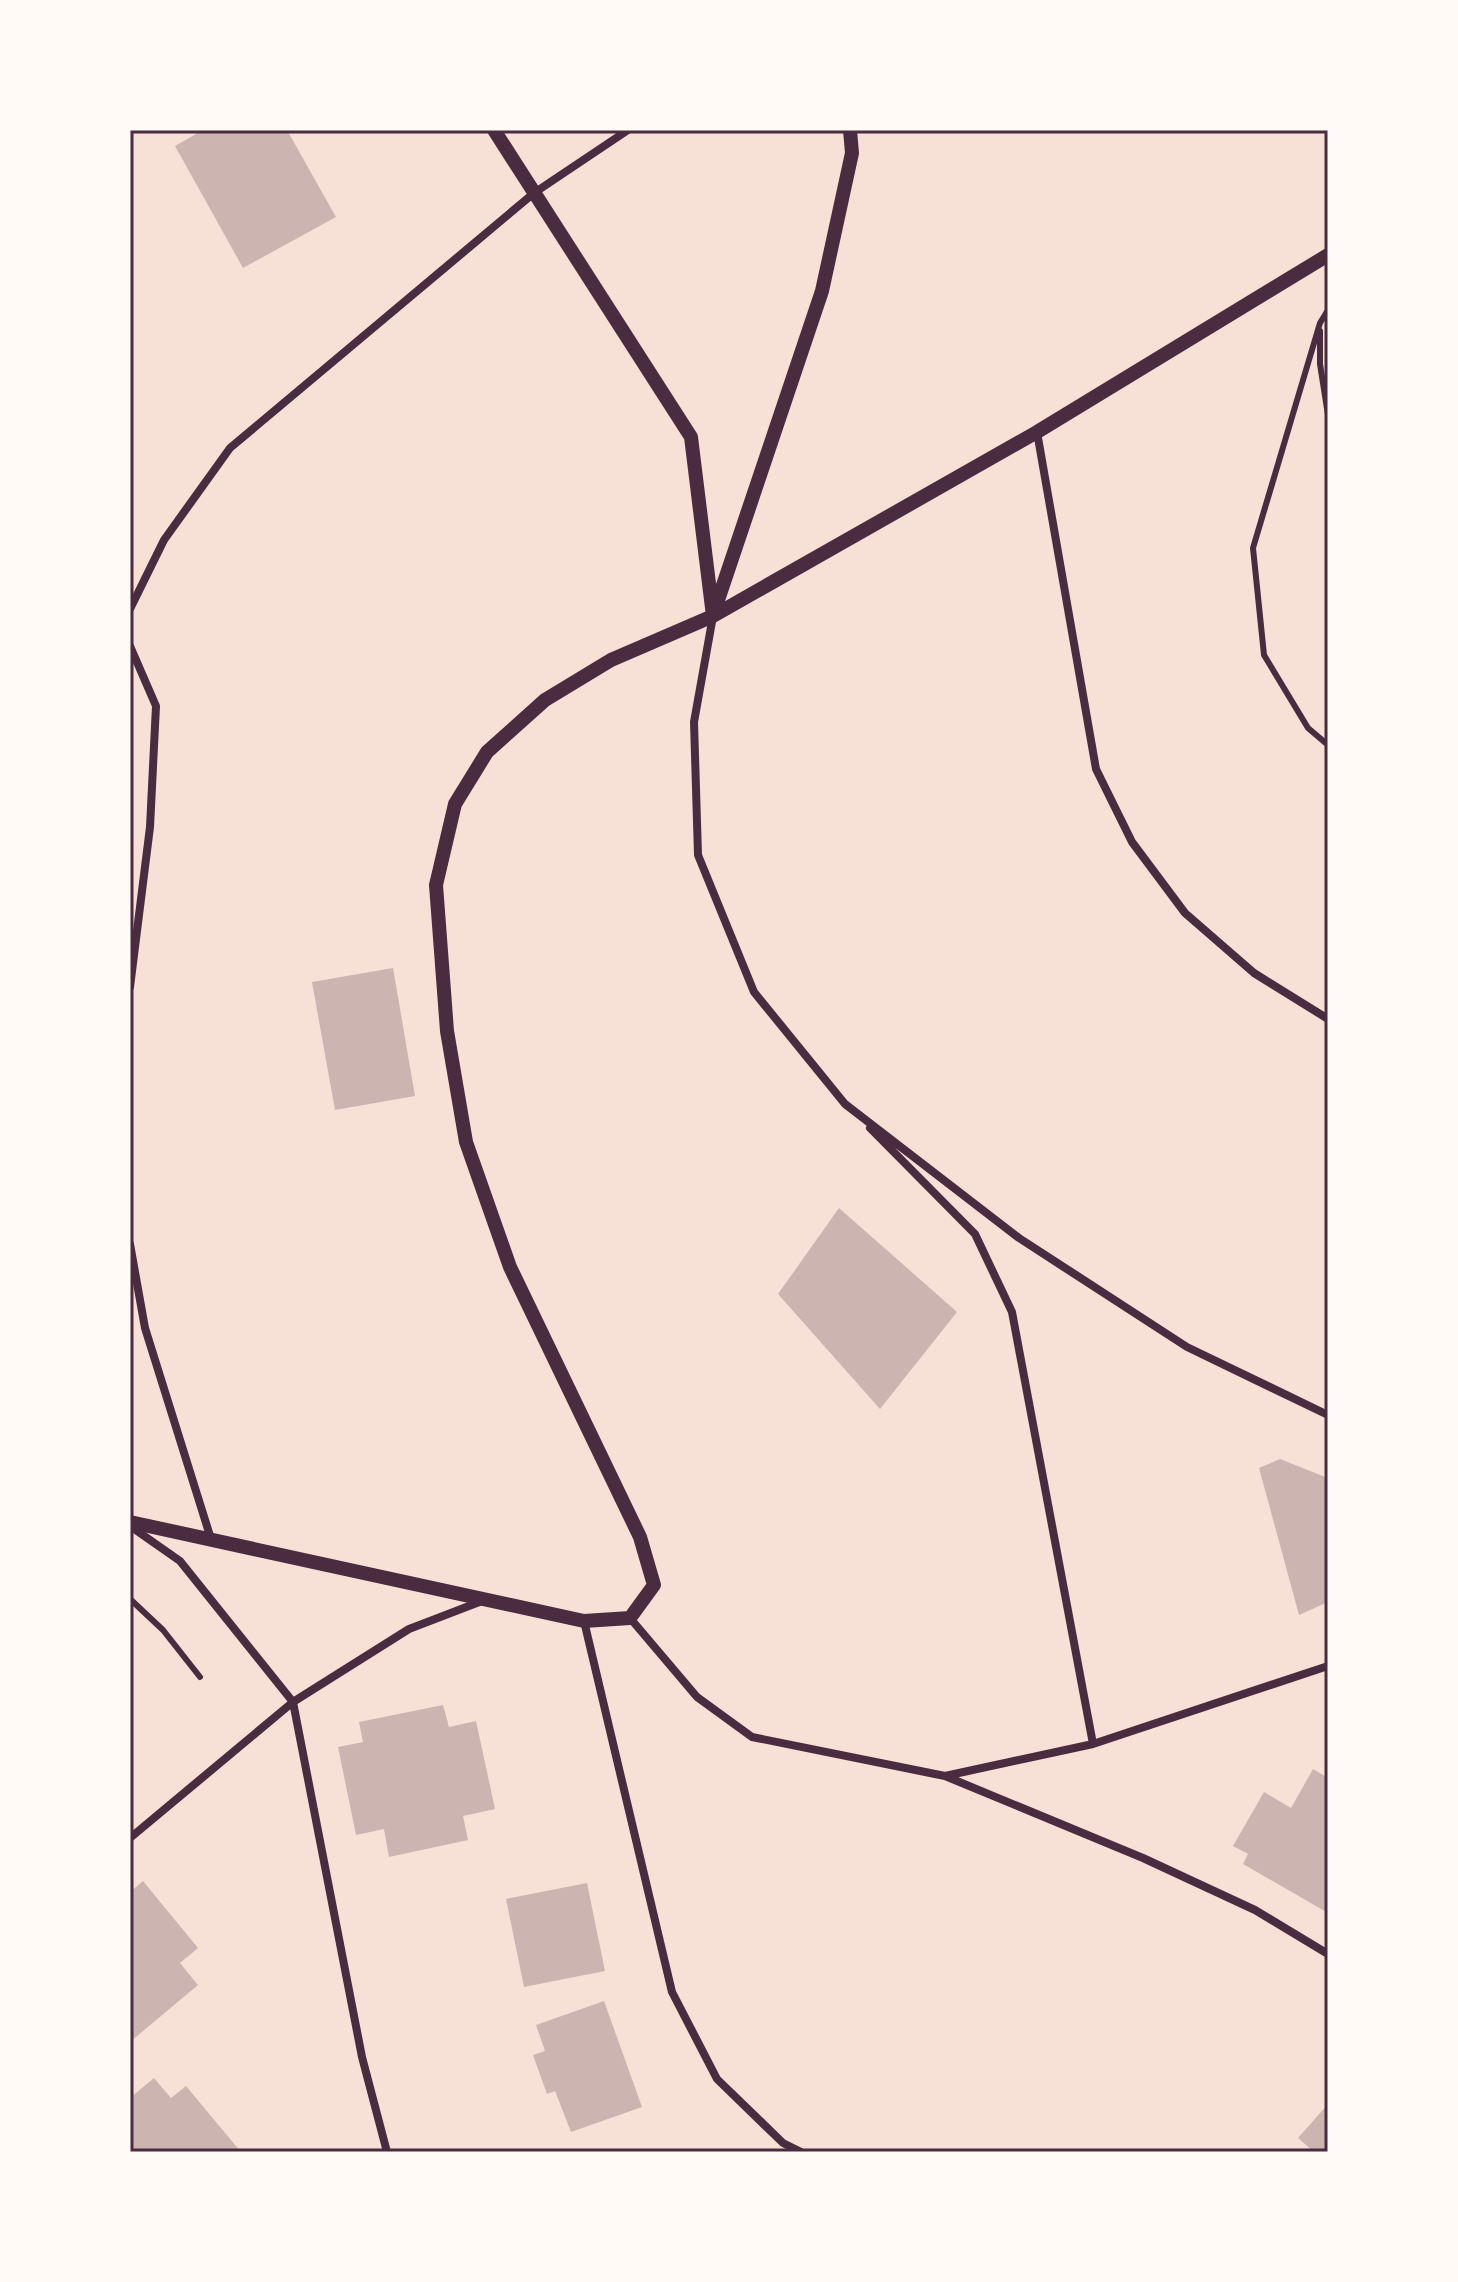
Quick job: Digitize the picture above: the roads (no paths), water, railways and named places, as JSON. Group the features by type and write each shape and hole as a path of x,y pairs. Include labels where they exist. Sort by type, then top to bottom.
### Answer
{"street":[{"path":"494,130 691,437 713,616"},
{"path":"130,609 164,540 230,448 534,193 628,130"},
{"path":"850,130 852,153 822,291 713,616 694,722 698,855 754,992 845,1104 975,1234 1012,1312 1093,1744"},
{"path":"630,1618 654,1585 640,1537 510,1267 466,1142 447,1031 436,885 455,804 487,752 545,700 611,660 713,616 1037,432 1328,255"},
{"path":"1037,432 1096,769 1126,830 1185,913 1254,973 1328,1019"},
{"path":"130,646 156,706 150,827 130,987"},
{"path":"845,1104 1019,1238 1187,1347 1328,1415"},
{"path":"130,1244 145,1328 211,1539"},
{"path":"130,1524 584,1621 630,1618"},
{"path":"130,1524 180,1561 293,1702 362,2057 387,2152"},
{"path":"130,1838 293,1702 409,1629 484,1600"},
{"path":"630,1618 697,1697 752,1737 816,1747 945,1776 1157,1864 1255,1910 1328,1954"},
{"path":"584,1621 672,1992 717,2079 783,2143 801,2152"},
{"path":"945,1776 1093,1744 1328,1666"}],"lane":[{"path":"1328,310 1320,323 1253,548 1264,655 1308,728 1328,745"},
{"path":"1320,323 1320,364 1328,415"},
{"path":"130,1599 163,1630 200,1677"}]}
